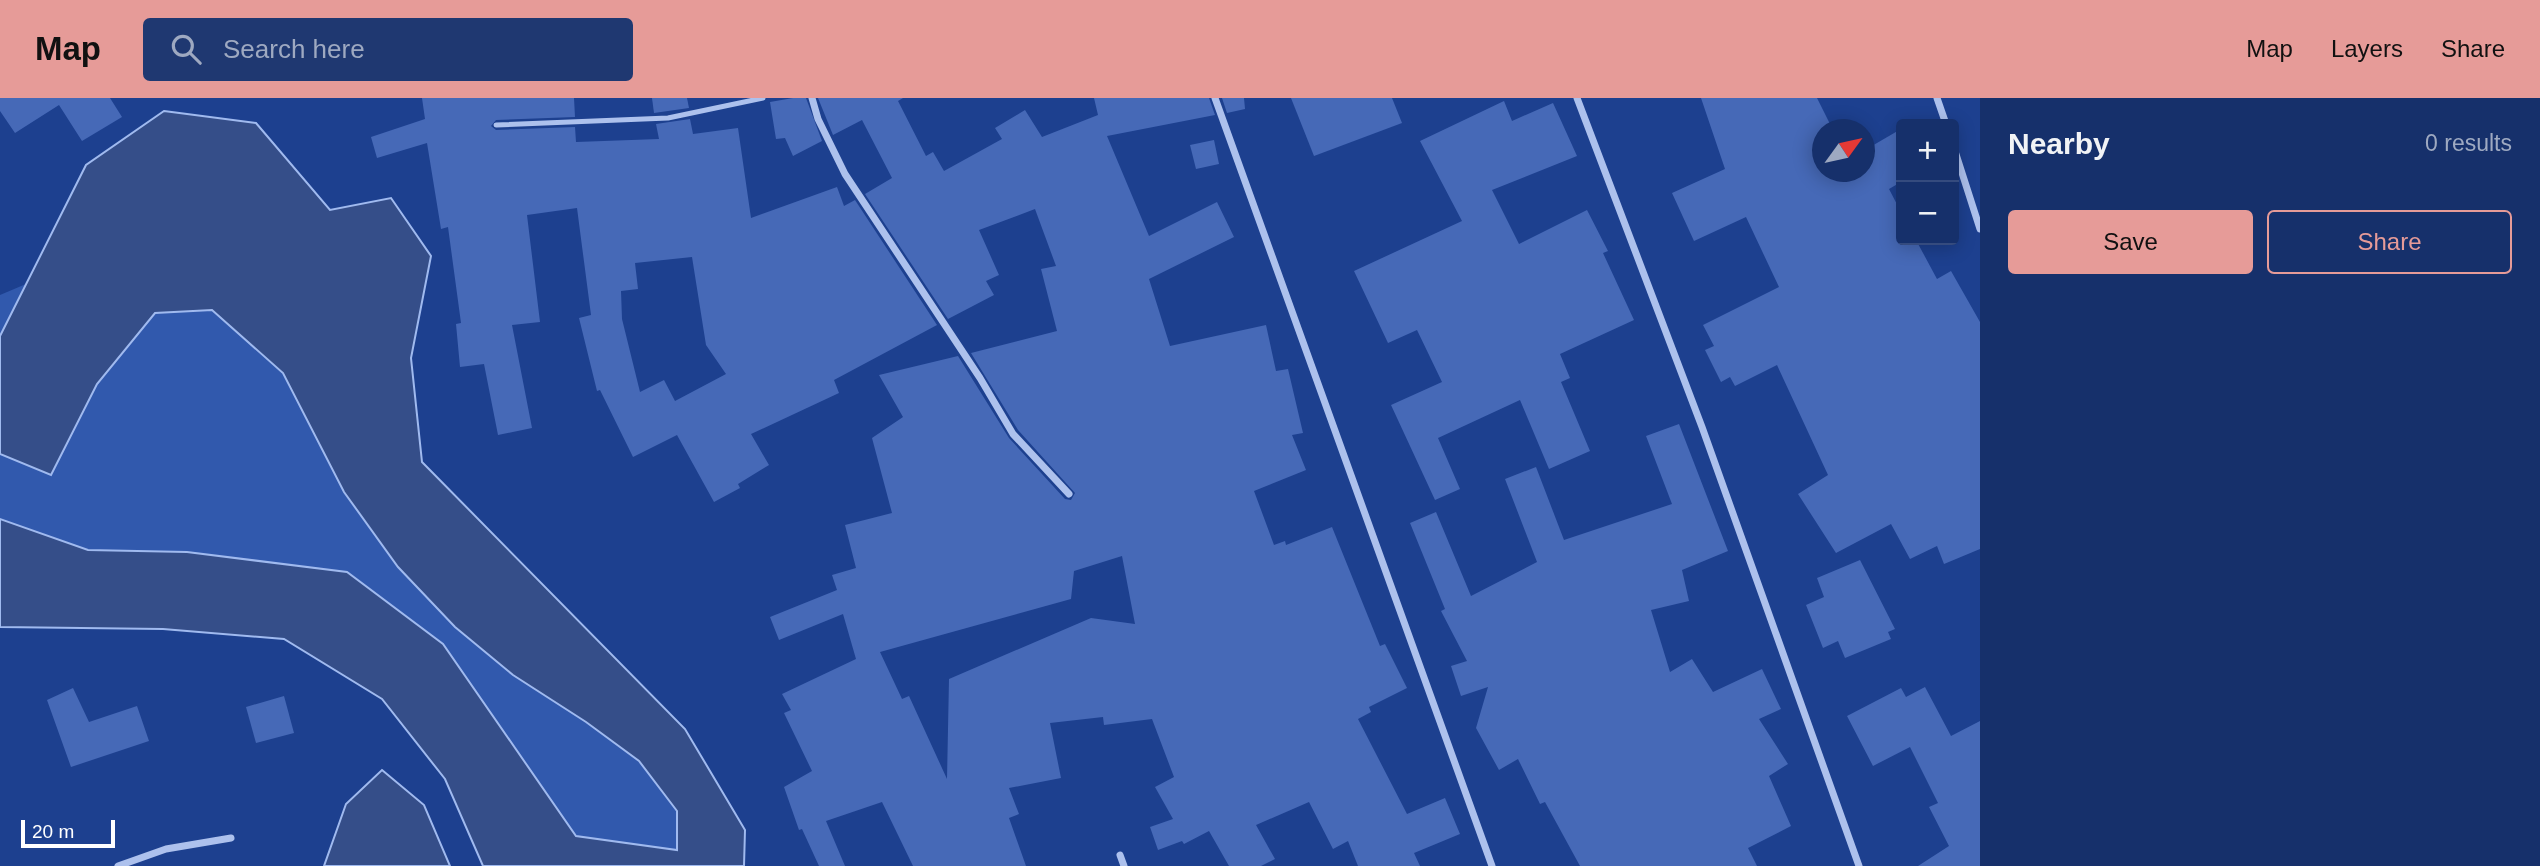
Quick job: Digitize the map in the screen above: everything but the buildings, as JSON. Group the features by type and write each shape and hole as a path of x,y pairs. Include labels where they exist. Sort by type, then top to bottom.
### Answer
{"street":[{"path":"812,98 818,119 845,174 980,378 1013,434 1069,494"},
{"path":"1215,98 1492,866"},
{"path":"1577,98 1702,427 1859,866"},
{"path":"1937,98 1944,119"},
{"path":"1959,164 1980,229"},
{"path":"118,866 166,849 231,838"},
{"path":"1120,855 1124,866"}],"lane":[{"path":"496,125 668,118 763,98"}],"shaded area":[{"path":"164,111 256,123 330,210 391,198 431,256 411,358 422,462 685,729 745,830 744,866 483,866 445,779 382,699 284,639 163,629 0,627 0,519 88,550 187,552 347,572 443,644 576,836 677,850 677,811 639,761 586,722 513,675 455,627 398,567 344,492 283,373 212,310 155,313 97,384 51,475 0,454 0,336 86,165"},
{"path":"26,284 0,336 0,295"},
{"path":"212,310 283,373 344,492 398,567 455,627 513,675 586,722 639,761 677,811 677,850 576,836 443,644 347,572 187,552 88,550 0,519 0,454 51,474 97,384 155,313"},
{"path":"382,770 424,805 450,866 324,866 346,804"}]}
